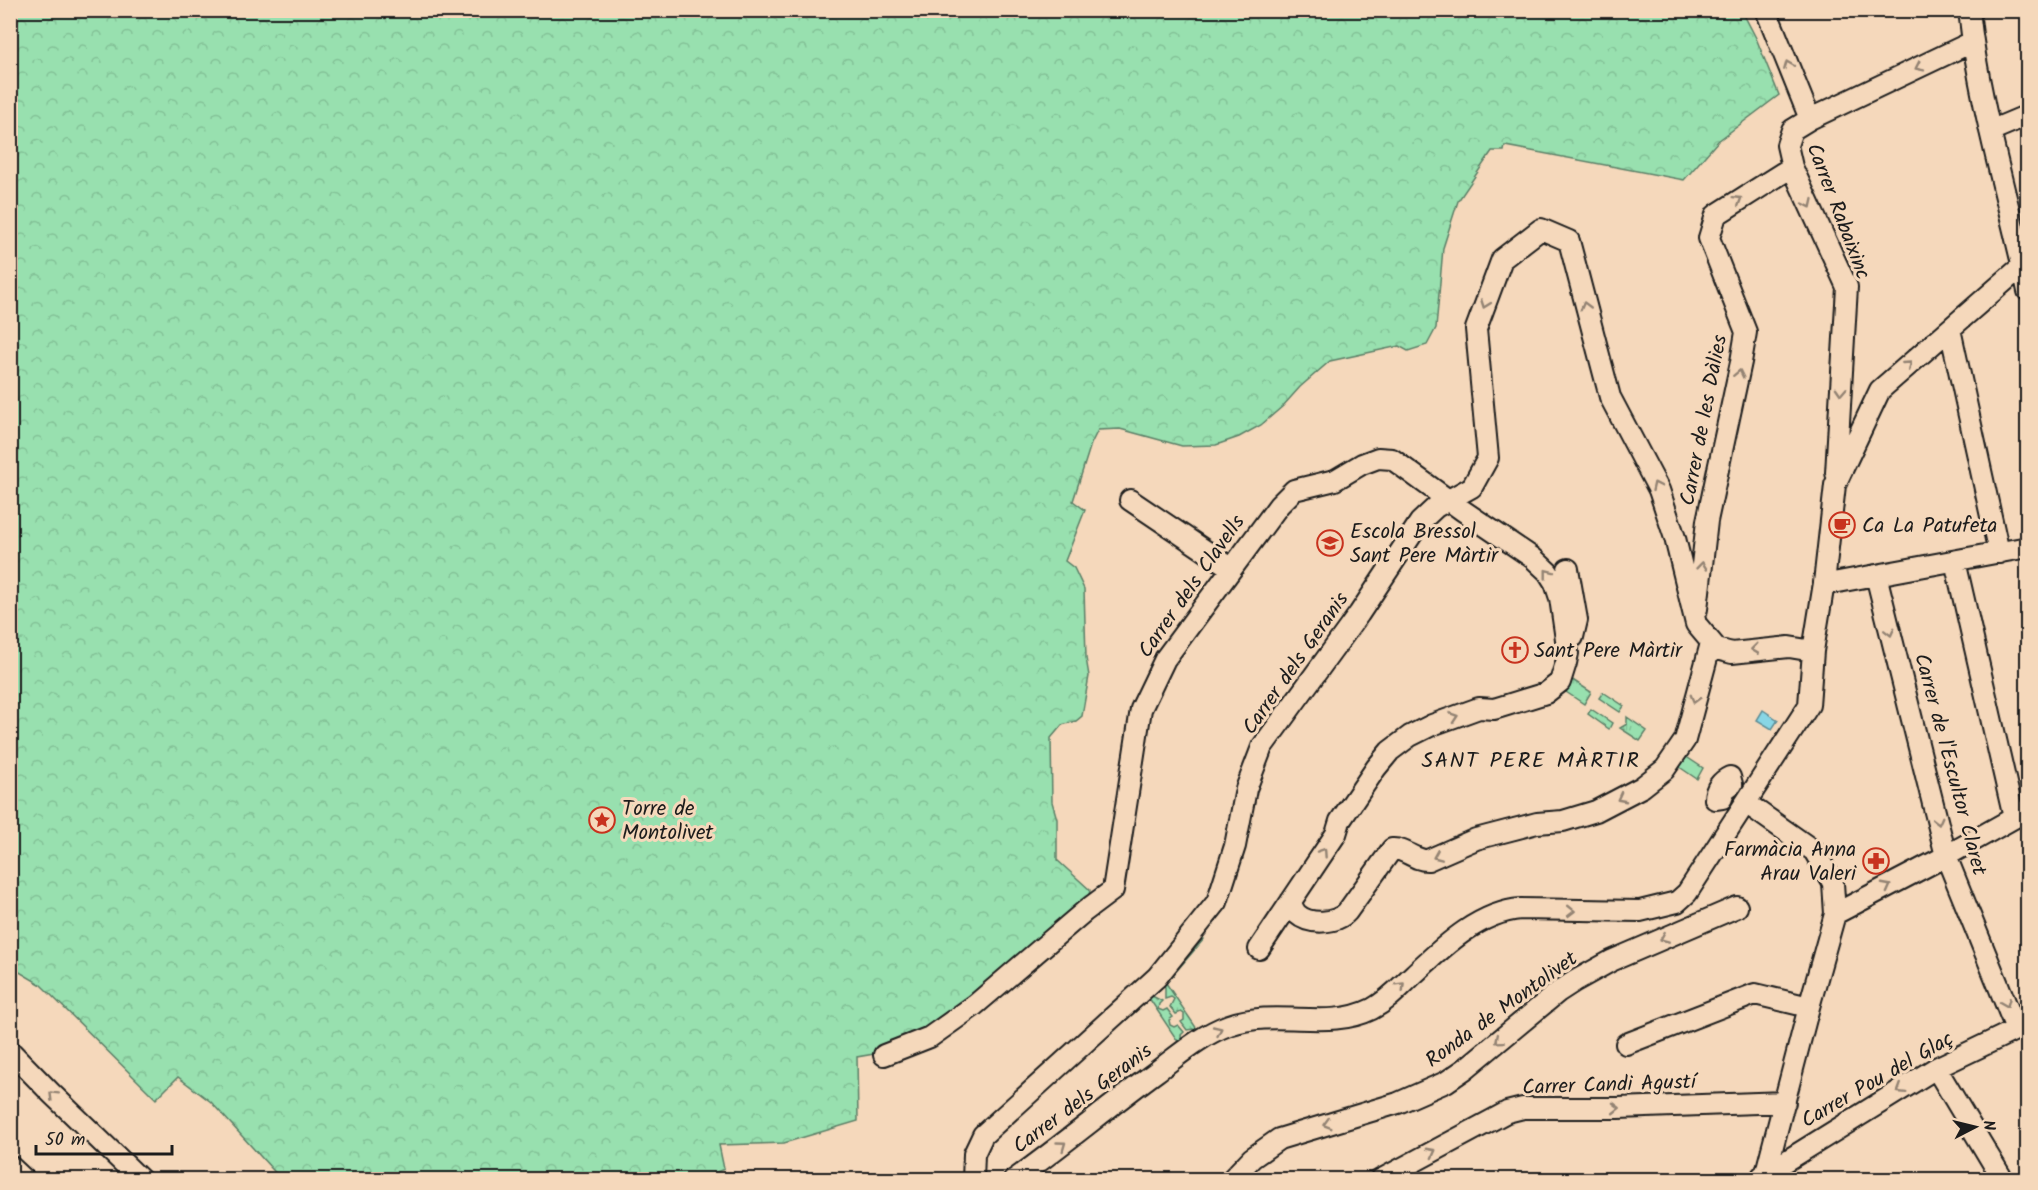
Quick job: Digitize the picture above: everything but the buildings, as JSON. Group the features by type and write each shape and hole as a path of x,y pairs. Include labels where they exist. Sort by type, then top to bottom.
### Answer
{"street":[{"name":"Carrer Rabaixinc","path":"1766,10 1810,119 1792,130 1787,146 1792,167 1847,287 1835,484 1824,583 1813,651"},
{"path":"1969,10 1972,42 1990,131 2025,265 2028,291"},
{"path":"1810,119 1972,42"},
{"path":"1990,131 2028,115"},
{"name":"Carrer de les Dàlies","path":"1696,624 1707,521 1746,332 1709,238 1716,215 1792,167"},
{"name":"Carrer dels Geranis","path":"973,1179 974,1154 982,1135 1157,977 1217,902 1235,846 1246,789 1262,747 1359,614 1420,522 1436,507 1472,487 1488,458 1476,329 1502,259 1541,229 1569,241 1610,397 1659,490 1675,538 1696,624 1711,643"},
{"path":"1835,484 1880,390 2025,265"},
{"path":"1950,329 1999,553"},
{"name":"Carrer dels Clavells","path":"885,1055 930,1037 975,1005 1113,890 1141,709 1166,659 1231,567 1279,505 1294,490 1335,480 1362,464 1378,458 1392,459 1533,558 1552,577 1560,598 1568,653"},
{"path":"1130,500 1231,567"},
{"path":"1824,583 2028,547"},
{"path":"1835,914 2021,814 1955,561"},
{"path":"1259,949 1336,834 1340,821 1390,751 1410,736 1432,725 1479,708 1500,708 1551,691 1560,682 1577,625 1568,569"},
{"name":"Carrer de l'Escultor Claret","path":"1876,575 1946,856 2022,1027"},
{"path":"1291,901 1296,913 1306,920 1322,921 1338,918 1347,912 1392,849 1398,849 1421,860 1428,860 1476,839 1537,823 1579,817 1596,811 1642,787 1669,765 1685,740 1711,643 1717,649 1732,653 1773,647 1813,651 1809,705 1687,893 1700,922"},
{"path":"1746,803 1814,851 1833,883 1835,914 1764,1178"},
{"name":"Carrer dels Geranis","path":"1014,1179 1067,1142 1188,1047 1220,1029 1258,1018 1335,1019 1358,1015 1387,1000 1445,945 1489,918 1507,911 1521,909 1640,911 1677,902 1687,893"},
{"name":"Ronda de Montolivet","path":"1231,1179 1252,1158 1280,1139 1398,1103 1446,1082 1558,992 1575,981 1611,961 1737,907"},
{"path":"1626,1044 1755,994 1809,1007"},
{"name":"Carrer Pou del Glaç","path":"1764,1178 1936,1068 2022,1027"},
{"path":"10,1051 141,1179"},
{"path":"1936,1068 2003,1179"},
{"name":"Carrer Candi Agustí","path":"1380,1179 1508,1112 1523,1108 1618,1108 1785,1102"},
{"path":"10,1166 25,1179"}],"green space":[{"path":"10,11 1742,11 1756,38 1779,95 1718,141 1684,180 1505,146 1504,151 1492,151 1458,201 1443,248 1436,328 1427,345 1408,351 1399,346 1330,361 1261,425 1239,437 1216,445 1182,446 1120,429 1098,430 1091,444 1073,501 1085,510 1065,561 1074,568 1084,589 1086,658 1089,676 1082,716 1076,721 1062,725 1051,738 1052,802 1057,819 1057,860 1090,890 1089,895 999,976 917,1036 874,1054 857,1057 858,1121 784,1143 719,1145 724,1169 700,1179 282,1180 211,1102 178,1077 156,1099 40,984 11,967"},
{"path":"1571,679 1591,692 1584,704 1563,690 1570,687"},
{"path":"1603,692 1624,706 1620,712 1599,698"},
{"path":"1591,709 1612,723 1609,729 1588,714"},
{"path":"1627,717 1647,731 1640,741 1620,728 1627,724"},
{"path":"1685,756 1703,768 1697,779 1678,766"},
{"path":"1203,938 1166,983 1199,1032 1197,1033 1193,1029 1187,1030 1181,1022 1184,1020 1184,1014 1181,1012 1176,1014 1170,1007 1174,999 1171,997 1165,999 1165,987 1162,983"},
{"path":"1148,994 1162,1001 1158,1009 1163,1011 1167,1009 1173,1017 1169,1020 1170,1025 1174,1027 1178,1025 1184,1032 1181,1035 1182,1043 1179,1043 1149,998 1125,1021 1122,1018"}],"water":[{"path":"1763,710 1778,720 1772,729 1757,720"}],"place":[{"name":"Ca La Patufeta","path":"1842,525"},
{"name":"Escola Bressol Sant Pere Màrtir","path":"1330,543"},
{"name":"Sant Pere Màrtir","path":"1515,650"},
{"name":"Torre de Montolivet","path":"602,820"},
{"name":"Farmàcia Anna Arau Valeri","path":"1876,861"}],"district":[{"name":"SANT PERE MÀRTIR","path":"1531,759"}]}
